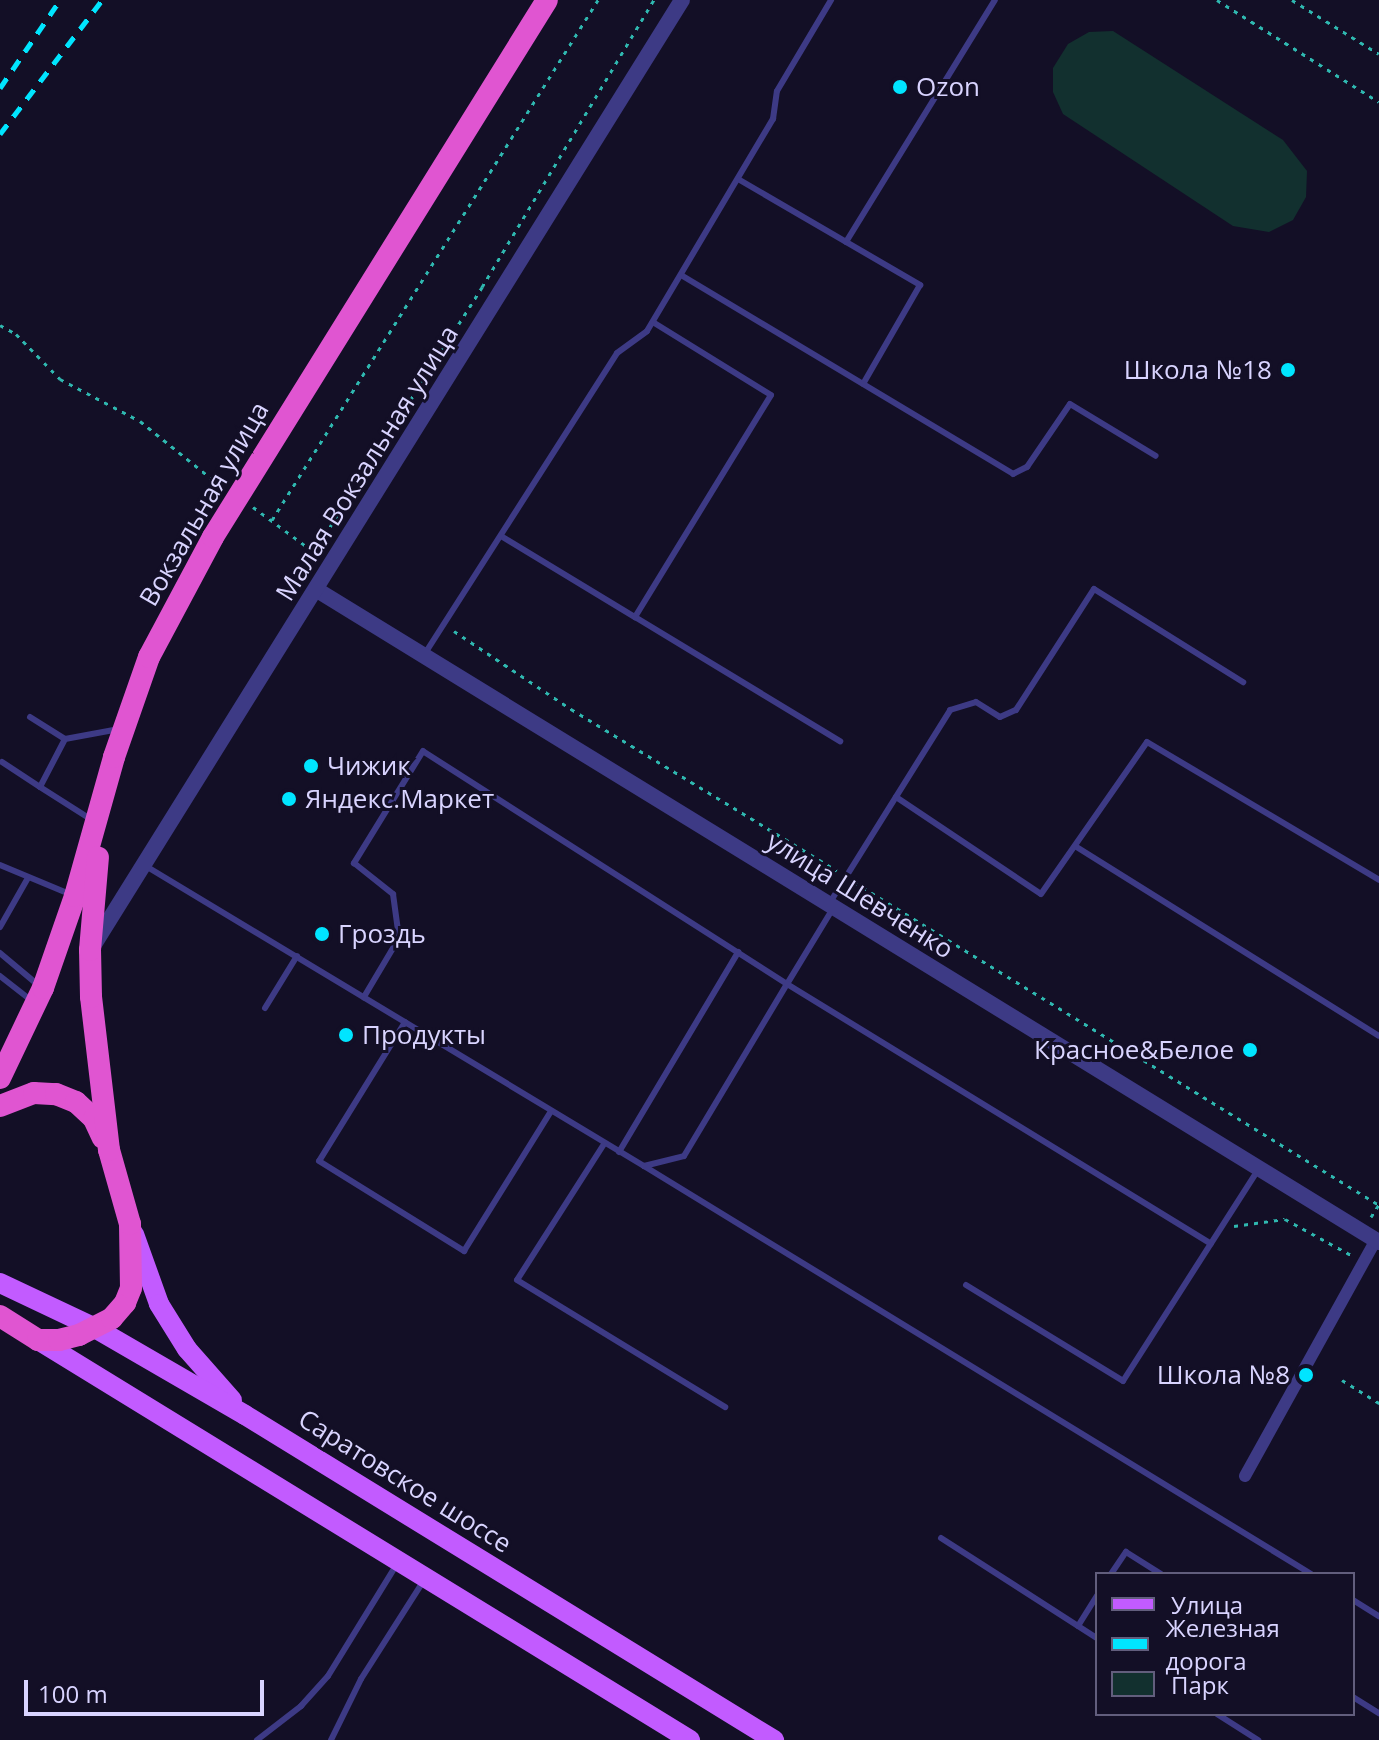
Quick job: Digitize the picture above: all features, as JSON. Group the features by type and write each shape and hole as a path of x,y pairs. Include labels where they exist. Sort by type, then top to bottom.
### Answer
{"highway":[{"name":"Вокзальная улица","path":"0,1078 40,997 75,896 114,757 149,657 238,496 547,0"},
{"path":"0,1316 38,1340 59,1340 95,1328 112,1318 125,1303 131,1288 130,1224 109,1150 91,997 94,884 114,757"},
{"path":"0,1106 34,1093 56,1094 76,1102 94,1119 109,1150"}],"main road":[{"path":"130,1224 159,1304 187,1349 245,1415"},
{"name":"Саратовское шоссе","path":"0,1283 95,1328 245,1415 774,1740"},
{"path":"38,1340 690,1740"}],"street":[{"name":"Малая Вокзальная улица","path":"90,950 682,0"},
{"name":"улица Шевченко","path":"317,590 1378,1241"},
{"path":"1245,1476 1378,1241"}],"lane":[{"path":"424,655 617,353 647,331 653,322 773,119 777,91 831,0"},
{"path":"846,242 995,0"},
{"path":"738,179 920,285 863,384"},
{"path":"681,275 1013,474 1027,467 1070,404 1156,456"},
{"path":"635,617 771,395 653,322"},
{"path":"501,536 840,741"},
{"path":"644,1166 684,1156 787,984 846,877 950,710 976,702 1000,717 1016,710 1094,589 1243,682"},
{"path":"30,717 65,739 123,729"},
{"path":"40,787 65,739"},
{"path":"896,797 1041,894 1147,742 1379,880"},
{"path":"364,997 399,938 393,894 354,863 423,751 787,984 1211,1244"},
{"path":"2,762 95,822"},
{"path":"1075,846 1379,1036"},
{"path":"0,865 75,896"},
{"path":"144,865 1308,1572"},
{"path":"0,927 28,878"},
{"path":"619,1152 738,952"},
{"path":"0,953 40,997"},
{"path":"265,1008 297,956"},
{"path":"0,976 40,997"},
{"path":"405,1022 319,1161 464,1251 551,1111"},
{"path":"604,1144 517,1280 725,1407"},
{"path":"966,1285 1123,1381 1259,1168"},
{"path":"941,1538 1095,1637"},
{"path":"1112,1572 1126,1552 1158,1572"},
{"path":"257,1740 301,1706 328,1676 399,1561"},
{"path":"331,1740 361,1679 426,1577"},
{"path":"1078,1626 1095,1599"},
{"path":"1355,1601 1379,1616"},
{"path":"1355,1698 1379,1713"},
{"path":"1220,1716 1258,1740"}],"path":[{"path":"272,520 598,0"},
{"path":"0,325 16,334 60,379 140,421 181,456 314,552 482,287 654,0"},
{"path":"1217,0 1379,102"},
{"path":"1292,0 1379,54"},
{"path":"444,624 571,709 1379,1205"},
{"path":"1222,1227 1285,1219 1365,1262"},
{"path":"1342,1380 1379,1403"}],"green space":[{"path":"1113,31 1283,140 1307,171 1306,197 1293,220 1269,232 1233,226 1063,114 1053,92 1053,68 1068,44 1089,32"}],"railway":[{"path":"0,88 60,0"},
{"path":"0,134 102,0"}],"place":[{"name":"Ozon","path":"900,87"},
{"name":"Школа №18","path":"1288,370"},
{"name":"Чижик","path":"311,766"},
{"name":"Яндекс.Маркет","path":"289,799"},
{"name":"Гроздь","path":"322,934"},
{"name":"Продукты","path":"346,1035"},
{"name":"Красное&Белое","path":"1250,1050"},
{"name":"Школа №8","path":"1306,1375"}]}
